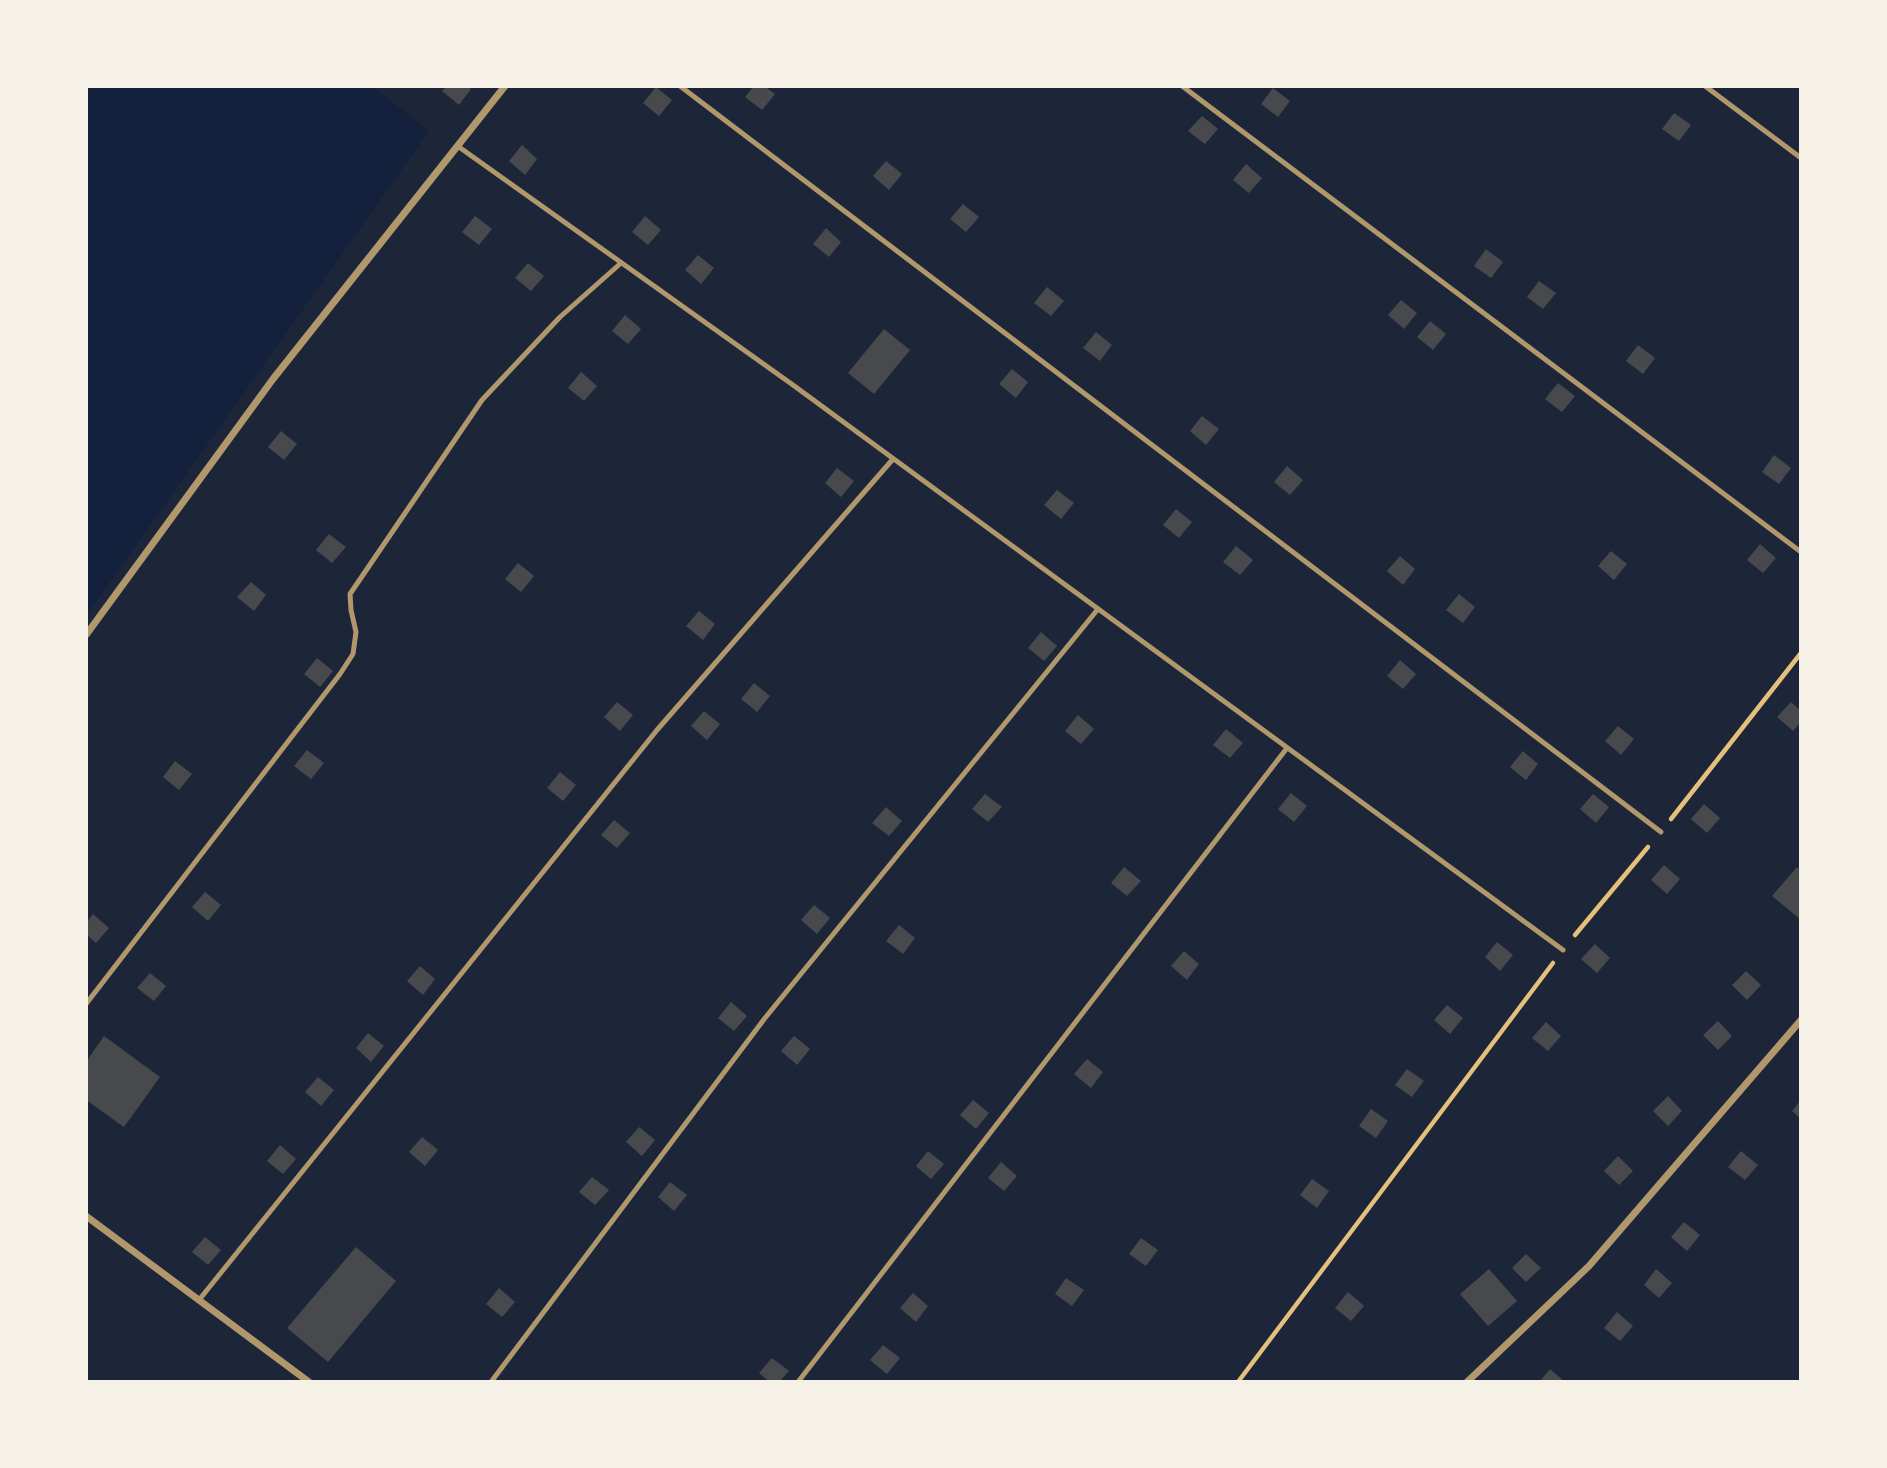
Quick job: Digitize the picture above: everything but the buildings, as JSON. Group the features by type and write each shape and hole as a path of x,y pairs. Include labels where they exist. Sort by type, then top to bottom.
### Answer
{"street":[{"path":"86,635 273,379 505,86"},
{"path":"1467,1382 1589,1266 1801,1020"},
{"path":"86,1216 309,1382"}],"lane":[{"path":"680,86 1661,832"},
{"path":"1182,86 1801,552"},
{"path":"1705,86 1801,158"},
{"path":"459,147 893,459 1563,950"},
{"path":"86,1004 340,674 353,654 356,632 350,594 482,400 561,317 621,263"},
{"path":"199,1300 657,730 893,459"},
{"path":"491,1382 765,1018 1098,609"},
{"path":"798,1382 1287,748"}],"path":[{"path":"1237,1382 1563,950 1661,832 1801,653"}],"shaded area":[{"path":"372,86 1801,86 1801,1382 86,1382 86,616 429,131"}]}
